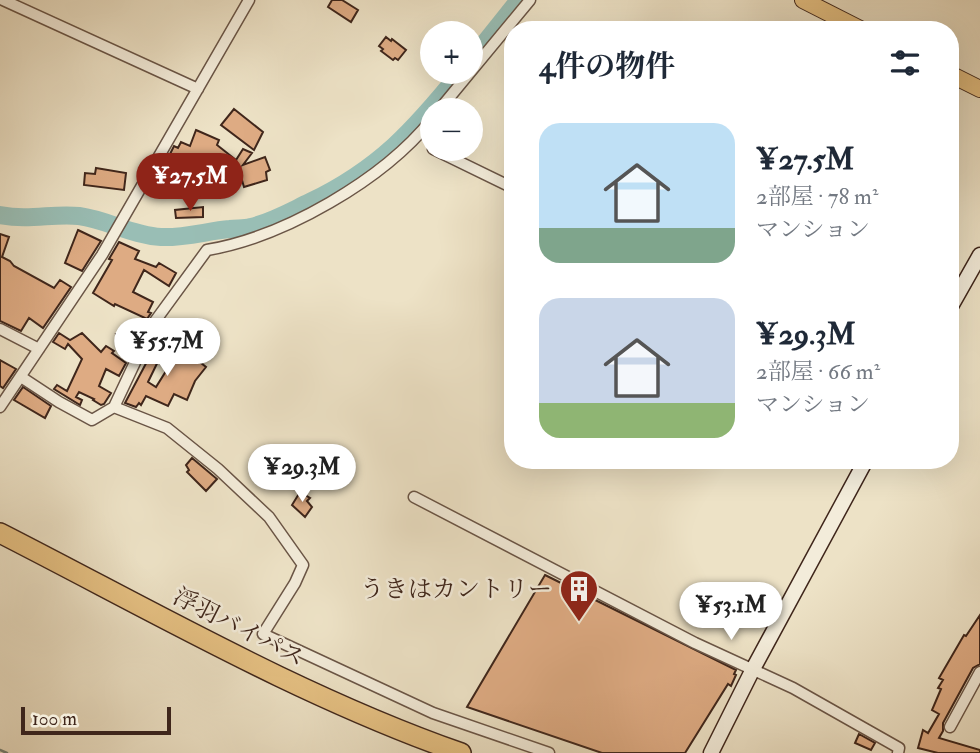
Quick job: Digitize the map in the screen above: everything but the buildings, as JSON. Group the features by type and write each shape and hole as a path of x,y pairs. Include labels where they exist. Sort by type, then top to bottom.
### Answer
{"highway":[{"name":"浮羽バイパス","path":"0,533 261,666 367,715 461,753"}],"main road":[{"path":"803,0 844,21"},
{"path":"959,78 980,89"},
{"path":"959,292 980,255"},
{"path":"711,753 753,669 861,469"}],"street":[{"path":"4,0 198,89"},
{"path":"0,407 102,255 250,0"},
{"path":"513,21 530,0"},
{"path":"449,98 504,31"},
{"path":"21,377 93,420 114,407 153,324 207,250 234,245 297,221 348,191 420,134"},
{"path":"415,140 420,142"},
{"path":"459,161 504,184"},
{"path":"0,329 38,349"},
{"path":"114,407 167,428 218,469 269,517 303,565 295,583 263,634 433,713 549,753"},
{"path":"414,497 695,643 753,669 899,748 898,753"},
{"path":"950,727 980,672"}],"waterway":[{"path":"483,45 519,0"},
{"path":"0,215 79,216 161,237 259,225 334,189 376,162 411,130 451,84"},
{"path":"0,750 7,753"}],"place":[{"name":"うきはカントリー","path":"579,623"}]}
